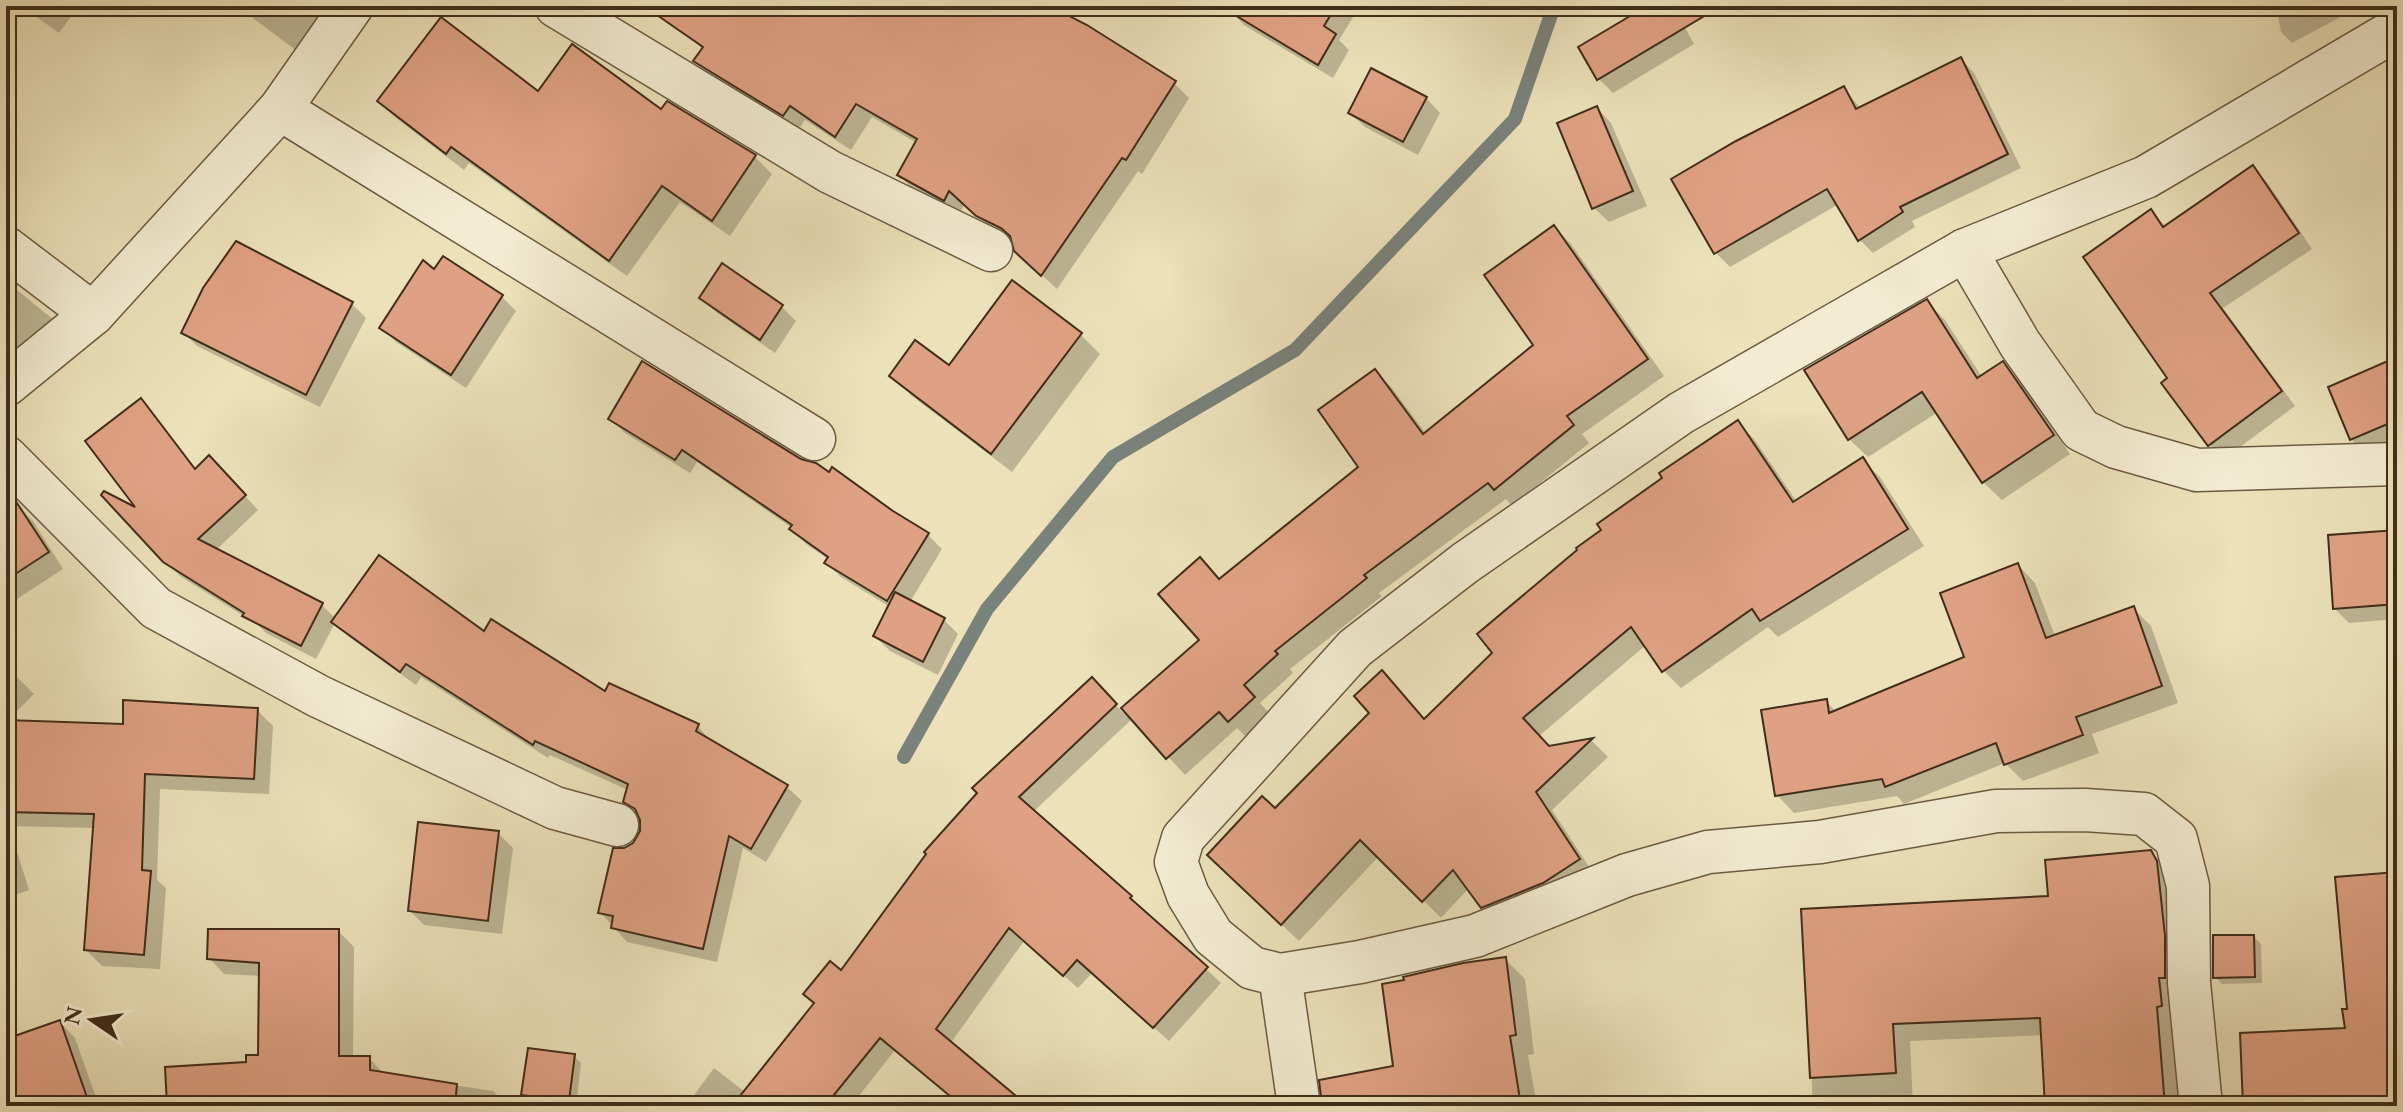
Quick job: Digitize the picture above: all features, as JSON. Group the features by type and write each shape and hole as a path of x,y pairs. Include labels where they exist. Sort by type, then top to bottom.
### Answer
{"street":[{"path":"6,385 93,314 280,109 352,6"},
{"path":"556,6 830,172 991,250"},
{"path":"2201,1106 2189,983 2188,886 2176,839 2144,814 2071,809 1996,811 1820,842 1708,852 1627,875 1475,936 1360,962 1280,975 1252,968 1213,936 1188,895 1176,862 1183,838 1355,648 1465,563 1681,413 1965,250 2146,177 2397,29"},
{"path":"280,109 814,439"},
{"path":"6,248 93,314"},
{"path":"1965,250 2020,344 2081,430 2116,447 2197,470 2397,464"},
{"path":"6,457 156,608 318,696 555,808 617,825"},
{"path":"1280,975 1299,1106"}],"building":[{"path":"644,6 1050,6 1087,25 1176,81 1126,160 1122,158 1041,276 1014,251 1010,236 976,216 949,191 944,201 897,175 917,139 856,104 835,137 790,106 783,116 693,61 703,47"},
{"path":"1220,6 1336,6 1324,26 1336,34 1318,65"},
{"path":"1647,6 1721,6 1597,80 1578,47"},
{"path":"441,17 538,91 572,44 661,109 667,101 756,155 712,221 662,186 609,261 451,147 446,154 377,101"},
{"path":"1961,57 2008,154 1900,207 1903,212 1858,241 1827,189 1714,254 1671,179 1736,141 1844,86 1856,109"},
{"path":"1371,68 1427,97 1403,142 1348,113"},
{"path":"1597,106 1633,191 1592,209 1557,123"},
{"path":"2253,165 2299,233 2210,293 2282,391 2208,446 2161,383 2167,378 2083,257 2151,209 2163,227"},
{"path":"1554,225 1648,359 1567,416 1574,425 1494,490 1488,483 1364,575 1367,578 1275,651 1278,654 1244,685 1255,697 1228,722 1219,712 1166,759 1121,708 1199,640 1158,594 1200,557 1219,579 1358,467 1318,410 1375,369 1423,434 1533,345 1484,275"},
{"path":"236,241 353,302 306,395 181,333 203,288"},
{"path":"443,256 503,295 451,375 379,328 423,260 434,269"},
{"path":"722,263 783,305 760,340 699,298"},
{"path":"1012,280 1082,333 991,454 889,376 915,340 949,365"},
{"path":"1927,299 1977,378 2003,361 2054,435 1982,483 1922,392 1848,440 1804,370"},
{"path":"2397,357 2397,420 2350,440 2328,387"},
{"path":"642,361 801,459 816,463 829,472 832,467 929,533 887,601 824,563 828,557 789,529 792,525 682,450 675,460 608,419"},
{"path":"141,398 195,469 209,455 246,495 198,539 323,603 301,646 242,616 244,613 163,562 101,495 104,491 135,507 85,441"},
{"path":"1738,420 1793,502 1863,457 1908,529 1760,621 1752,609 1662,672 1631,627 1523,718 1549,746 1593,738 1536,792 1580,859 1543,883 1481,908 1453,870 1422,902 1360,840 1281,925 1207,855 1262,796 1275,808 1369,713 1354,696 1382,670 1424,719 1492,653 1477,634 1601,530 1597,524 1662,478 1659,473"},
{"path":"6,491 49,552 6,580"},
{"path":"2397,530 2397,604 2333,609 2328,535"},
{"path":"379,555 484,631 491,619 605,691 609,683 699,724 696,731 788,785 751,849 729,836 703,949 611,928 613,916 598,913 613,848 624,848 633,843 640,831 640,820 635,809 623,802 628,784 535,741 533,745 406,664 400,672 331,622"},
{"path":"2018,563 2046,638 2134,606 2162,686 2076,717 2083,735 2004,765 1996,743 1885,787 1882,779 1775,796 1761,710 1827,699 1829,713 1964,657 1940,593"},
{"path":"895,592 945,618 923,662 873,636"},
{"path":"1092,677 1117,704 1019,797 1208,967 1153,1028 1077,960 1063,976 1009,928 936,1029 1028,1106 962,1106 880,1038 825,1106 732,1106 814,1003 803,994 830,961 841,970 926,854 924,852 977,793 972,788"},
{"path":"123,700 258,708 254,779 145,774 142,870 151,871 144,955 84,950 94,814 6,812 6,720 123,724"},
{"path":"418,822 499,831 488,921 408,911"},
{"path":"2151,850 2157,861 2165,936 2165,978 2159,978 2162,1006 2157,1007 2165,1106 2045,1106 2040,1018 1893,1024 1896,1073 1810,1078 1801,909 2048,896 2045,860"},
{"path":"2397,872 2397,1106 2243,1106 2240,1033 2345,1028 2342,1009 2347,1009 2335,877"},
{"path":"208,929 339,929 339,1056 370,1056 370,1070 457,1084 455,1106 167,1106 165,1067 246,1062 246,1055 258,1055 259,963 207,959"},
{"path":"2213,935 2254,935 2255,977 2213,978"},
{"path":"1506,957 1516,1035 1510,1036 1521,1106 1322,1106 1319,1080 1393,1066 1382,984 1463,963"},
{"path":"60,1020 90,1106 6,1106 6,1039"},
{"path":"528,1048 575,1054 569,1101 521,1095"}],"waterway":[{"path":"904,757 987,609 1113,457 1295,350 1515,119 1554,6"}]}
